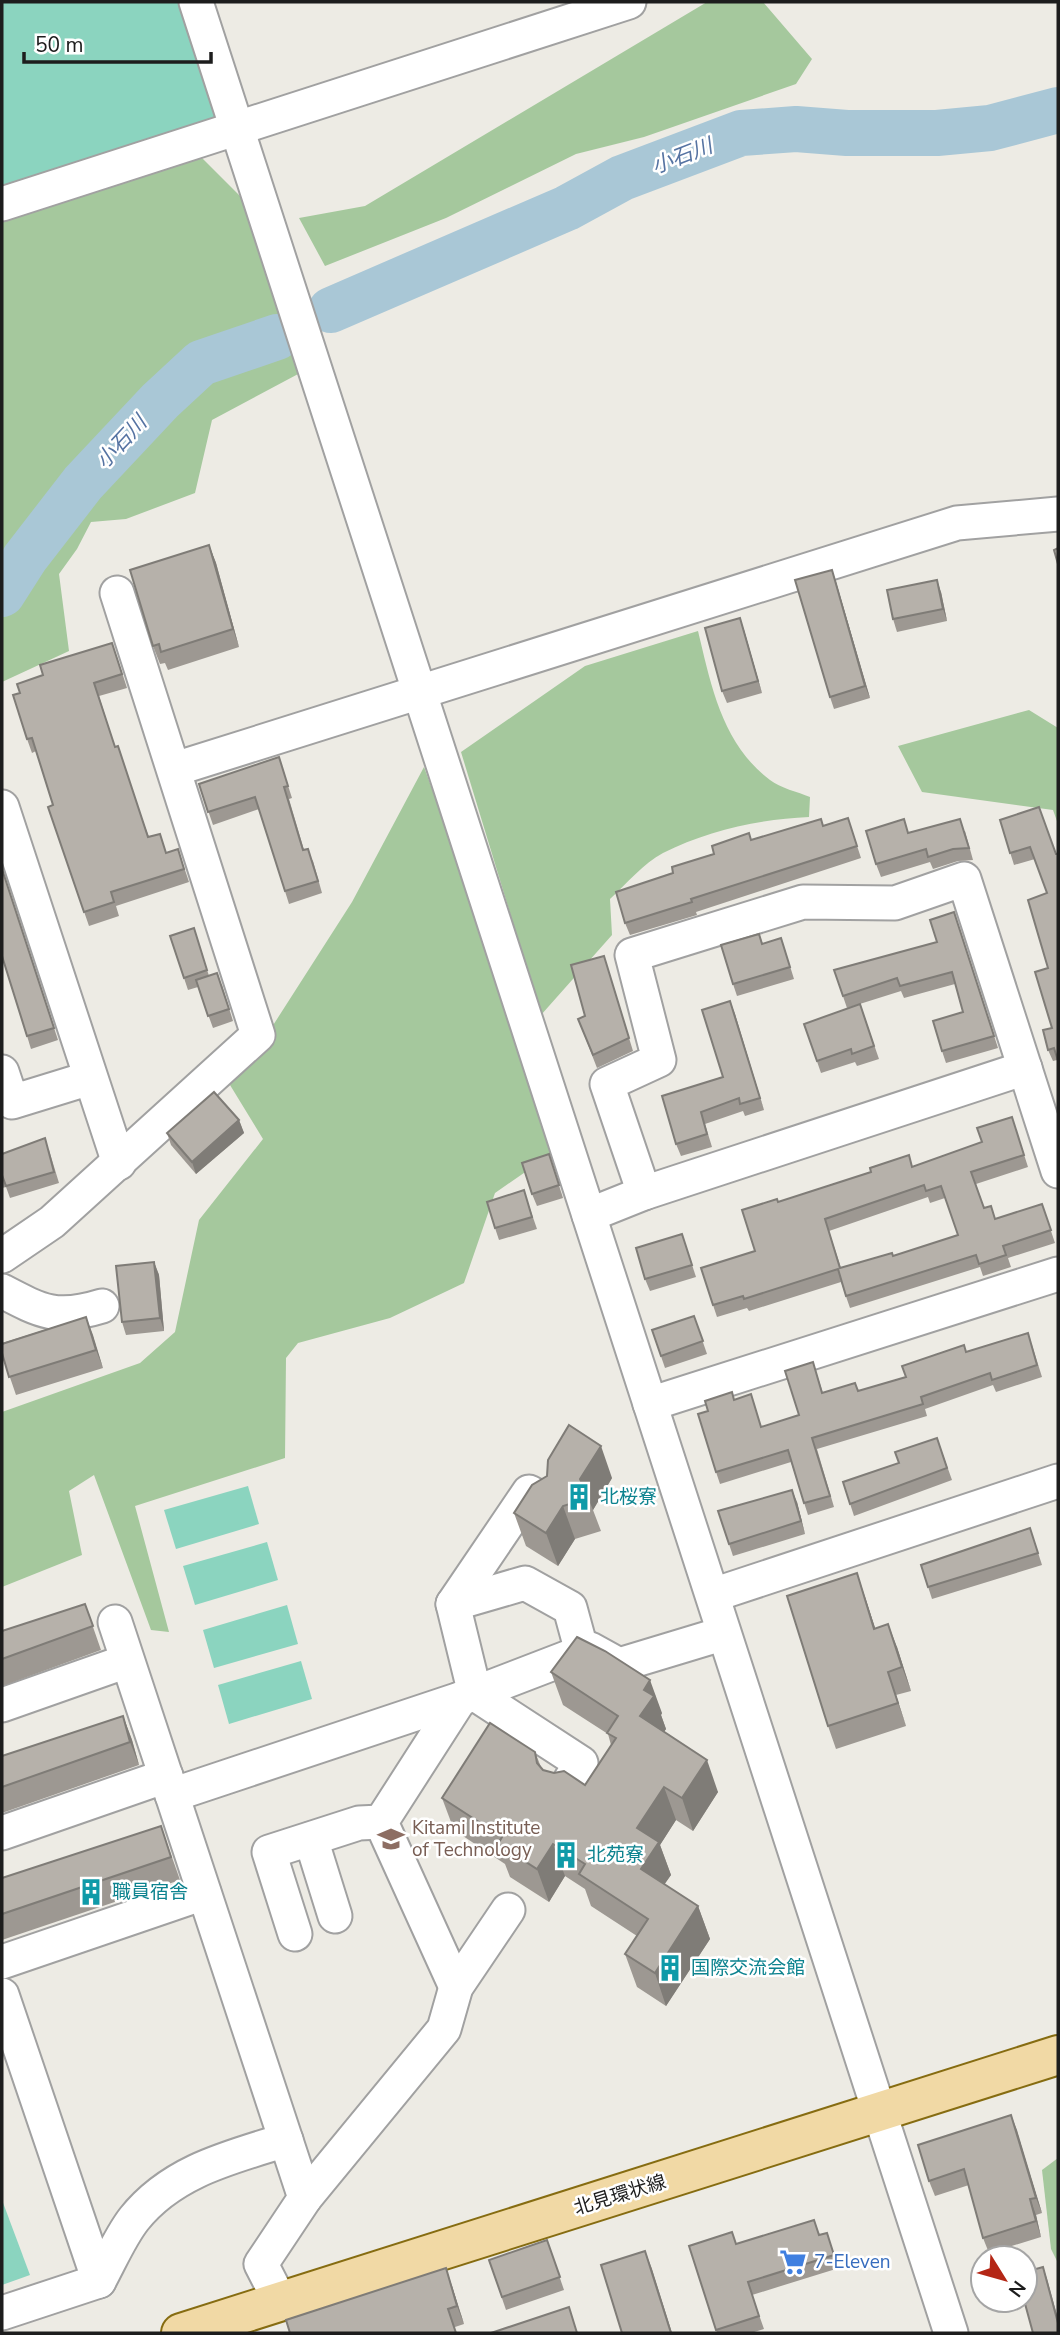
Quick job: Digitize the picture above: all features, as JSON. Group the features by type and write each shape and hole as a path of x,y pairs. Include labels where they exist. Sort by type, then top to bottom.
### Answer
{"main road":[{"name":"北見環状線","path":"181,2333 880,2114 1058,2055"}],"street":[{"path":"196,2 951,2333"},
{"path":"2,204 629,2"},
{"path":"175,769 419,690 957,523 1058,514"},
{"path":"2,1256 52,1222 258,1035 117,593"},
{"path":"2,807 7,841 118,1163"},
{"path":"644,1193 607,1084 659,1060 632,955 803,902 895,903 964,879 1058,1171"},
{"path":"589,1215 644,1193 1025,1068"},
{"path":"2,1072 12,1102 90,1078"},
{"path":"650,1404 1058,1274"},
{"path":"9,1295 38,1310 72,1315 102,1306"},
{"path":"9,1295 29,1335 22,1338"},
{"path":"713,1595 1058,1480"},
{"path":"381,1822 467,1696 453,1604 529,1492 542,1499"},
{"path":"453,1604 525,1583 570,1608 582,1652"},
{"path":"115,1622 305,2198"},
{"path":"2,1833 169,1786 467,1696 590,1649 619,1665 715,1636"},
{"path":"2,1704 127,1661"},
{"path":"467,1696 581,1763 566,1787"},
{"path":"295,1934 270,1852 359,1823 381,1822"},
{"path":"381,1822 456,1987"},
{"path":"311,1839 335,1916"},
{"path":"2,1962 204,1893"},
{"path":"280,2301 261,2264 305,2198 444,2029 456,1987 508,1910"},
{"path":"2,1995 99,2281"},
{"path":"2,2313 99,2281 133,2220 159,2193 202,2167 286,2140"}],"green space":[{"path":"2,2 180,2 217,121 2,189"},
{"path":"707,2 763,2 812,59 796,84 644,137 576,154 446,218 325,266 299,218 365,206"},
{"path":"200,156 248,204 300,373 212,420 195,493 126,519 91,522 77,549 59,574 69,651 2,682 2,219"},
{"path":"698,631 721,712 740,749 770,780 810,797 809,817 753,823 716,832 680,845 649,862 610,899 612,935 541,1015 461,752 585,666"},
{"path":"1029,710 1058,728 1058,824 1053,810 922,792 898,746"},
{"path":"424,767 523,1037 557,1150 495,1193 464,1283 390,1318 298,1343 286,1358 285,1458 135,1506 169,1632 151,1630 94,1475 69,1491 82,1555 2,1587 2,1412 140,1363 175,1332 199,1220 263,1139 230,1085 270,1030 352,902"},
{"path":"248,1486 259,1524 176,1549 164,1510"},
{"path":"267,1542 278,1580 195,1605 183,1566"},
{"path":"287,1605 298,1644 214,1668 203,1630"},
{"path":"301,1661 312,1699 229,1724 218,1685"},
{"path":"1058,2158 1058,2263 1051,2249 1042,2170"},
{"path":"2,2200 30,2275 2,2285"}],"building":[{"path":"209,545 233,629 161,652 159,644 153,646 130,570"},
{"path":"1058,548 1058,564 1054,550"},
{"path":"832,570 865,686 830,697 795,580"},
{"path":"937,580 943,609 893,619 887,590"},
{"path":"740,618 758,681 722,691 705,628"},
{"path":"112,643 122,674 94,683 148,837 160,834 166,853 178,849 184,869 111,892 114,902 84,912 48,807 53,805 32,738 27,739 13,695 20,693 17,684 43,675 40,665"},
{"path":"279,757 288,786 284,787 303,850 308,849 318,881 285,891 255,797 208,812 199,784"},
{"path":"1039,807 1058,854 1058,1061 1054,1048 1048,1050 1043,1030 1052,1028 1035,972 1048,968 1028,900 1047,893 1030,847 1010,853 1000,820"},
{"path":"848,818 857,846 625,923 616,892 673,873 672,867 714,854 712,846 749,833 751,840 821,819 823,826"},
{"path":"904,819 908,833 960,819 969,848 953,849 928,857 926,849 876,864 866,831"},
{"path":"2,869 54,1028 27,1036 2,956"},
{"path":"954,912 994,1036 942,1051 933,1021 963,1012 952,972 900,986 897,978 843,996 834,970 937,942 930,920"},
{"path":"194,928 207,970 184,978 170,936"},
{"path":"759,934 762,944 781,938 790,967 733,984 721,945"},
{"path":"604,956 629,1038 593,1055 578,1019 585,1016 571,965"},
{"path":"217,973 229,1009 208,1016 196,980"},
{"path":"730,1001 760,1098 740,1104 739,1098 701,1112 707,1134 676,1144 662,1096 723,1077 702,1010"},
{"path":"860,1004 874,1046 852,1054 851,1049 817,1061 804,1024"},
{"path":"214,1092 239,1120 192,1162 167,1133"},
{"path":"1012,1117 1024,1155 971,1172 984,1208 991,1206 995,1219 1042,1204 1051,1230 1003,1246 1006,1255 979,1264 976,1255 846,1296 838,1269 744,1299 743,1296 713,1305 701,1268 755,1251 742,1210 777,1199 778,1202 871,1172 870,1168 909,1155 912,1167 982,1142 977,1128","holes":["924,1185 926,1191 941,1186 958,1235 893,1256 892,1253 840,1268 825,1219"]},
{"path":"45,1138 54,1172 6,1186 2,1175 2,1154"},
{"path":"549,1154 559,1185 532,1194 522,1163"},
{"path":"524,1190 532,1217 495,1228 487,1202"},
{"path":"682,1234 692,1265 645,1279 636,1248"},
{"path":"154,1262 160,1318 122,1322 116,1266"},
{"path":"694,1316 703,1341 661,1356 652,1330"},
{"path":"86,1317 96,1350 9,1377 2,1344"},
{"path":"1028,1333 1037,1365 992,1380 990,1373 921,1397 923,1404 812,1438 830,1496 804,1503 788,1450 716,1472 698,1414 708,1411 705,1401 732,1392 734,1400 751,1394 761,1427 799,1415 785,1371 813,1362 822,1393 855,1383 858,1391 906,1377 902,1366 964,1345 966,1352"},
{"path":"569,1425 601,1446 580,1479 589,1498 563,1506 546,1533 514,1513 532,1485 547,1476 548,1460"},
{"path":"937,1438 947,1468 850,1504 843,1482 899,1463 895,1452"},
{"path":"792,1490 801,1521 729,1544 718,1511"},
{"path":"1030,1528 1038,1553 928,1587 921,1565"},
{"path":"857,1573 874,1629 888,1624 902,1667 888,1672 898,1703 828,1726 787,1596"},
{"path":"85,1604 93,1626 2,1659 2,1631"},
{"path":"577,1637 605,1651 650,1680 644,1690 654,1696 640,1716 707,1760 682,1798 664,1787 637,1828 659,1842 641,1869 698,1906 655,1973 625,1954 648,1919 579,1874 585,1864 553,1844 537,1869 498,1844 502,1837 442,1798 490,1723 535,1752 537,1763 543,1770 554,1773 564,1771 585,1785 616,1738 607,1733 618,1716 551,1672"},
{"path":"123,1716 130,1742 2,1787 2,1756"},
{"path":"161,1826 171,1857 2,1914 2,1878"},
{"path":"1011,2115 1036,2198 1030,2199 1036,2221 983,2238 964,2169 929,2181 918,2145"},
{"path":"814,2220 819,2235 827,2233 834,2255 748,2282 759,2316 716,2330 689,2246 732,2232 736,2244"},
{"path":"547,2240 560,2277 502,2297 489,2260"},
{"path":"645,2251 671,2333 622,2333 601,2265"},
{"path":"1043,2267 1058,2323 1058,2333 1033,2333 1028,2314 1039,2314 1039,2268"},
{"path":"446,2268 457,2306 448,2309 456,2333 290,2333 286,2320"},
{"path":"569,2307 577,2333 491,2333"}],"waterway":[{"name":"小石川","path":"331,310 567,208 622,178 741,133 796,129 847,133 937,133 990,128 1058,110"},
{"name":"小石川","path":"2,594 25,558 83,483 160,401 201,363 277,337"}],"place":[{"name":"北桜寮","path":"579,1497"},
{"name":"Kitami Institute of Technology","path":"391,1839"},
{"name":"北苑寮","path":"566,1855"},
{"name":"職員宿舎","path":"91,1892"},
{"name":"国際交流会館","path":"670,1968"},
{"name":"7-Eleven","path":"793,2262"}]}
